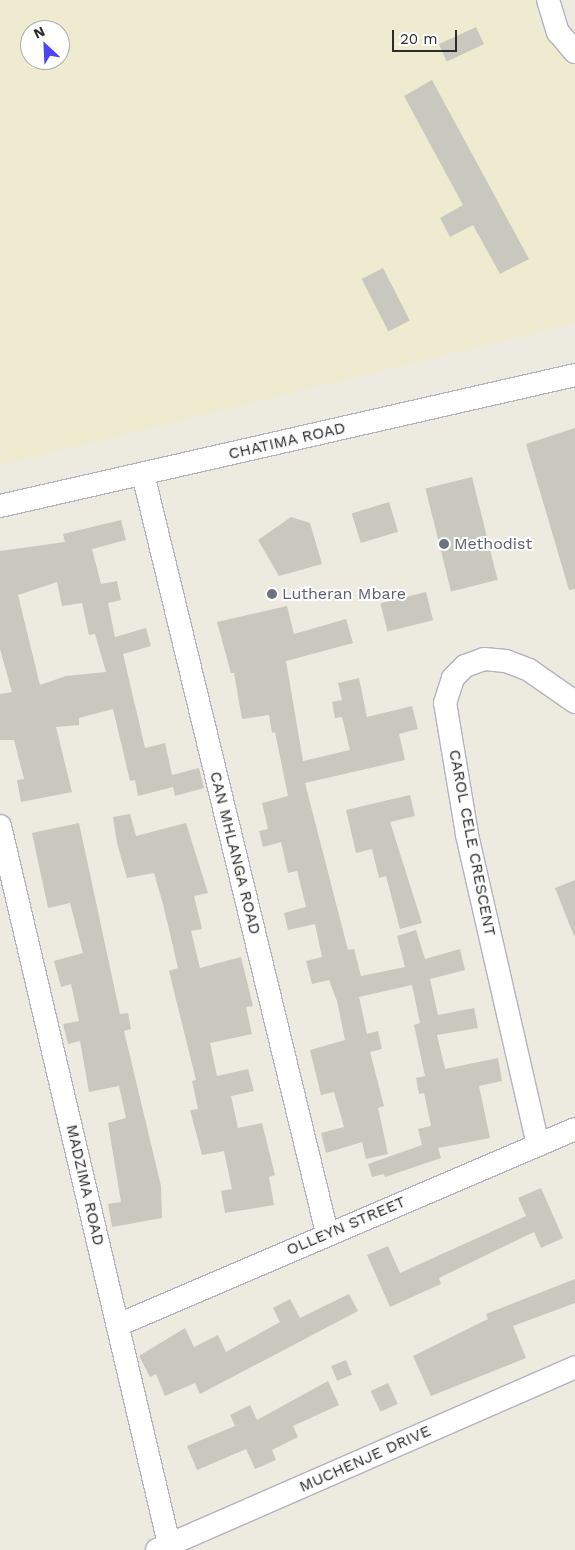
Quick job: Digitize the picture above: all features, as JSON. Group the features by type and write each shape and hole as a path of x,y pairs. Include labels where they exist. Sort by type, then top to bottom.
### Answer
{"street":[{"path":"548,0 558,32 575,52"},
{"name":"CHATIMA ROAD","path":"0,506 575,375"},
{"name":"CAN MHLANGA ROAD","path":"143,474 327,1233"},
{"name":"CAROL CELE CRESCENT","path":"538,1145 467,834 445,703 452,678 465,666 484,660 506,661 529,670 575,702"},
{"name":"MADZIMA ROAD","path":"0,826 118,1325 163,1547"},
{"name":"OLLEYN STREET","path":"118,1325 327,1233 575,1128"},
{"name":"MUCHENJE DRIVE","path":"163,1547 575,1367"}],"shaded area":[{"path":"0,0 533,0 540,29 575,68 575,323 0,465"}],"building":[{"path":"476,27 484,44 447,62 439,44"},
{"path":"432,80 529,259 500,274 473,225 450,237 440,218 463,205 404,96"},
{"path":"383,268 410,321 388,331 362,279"},
{"path":"575,428 575,589 569,590 526,444"},
{"path":"472,477 498,580 451,591 425,489"},
{"path":"389,502 398,532 361,543 352,513"},
{"path":"291,517 310,523 322,564 279,576 258,540"},
{"path":"121,520 126,540 92,549 101,584 117,581 121,600 108,603 115,637 146,628 151,646 123,654 145,748 165,743 172,775 199,768 204,788 175,796 173,787 138,796 135,780 130,781 113,709 79,718 79,725 56,727 72,792 21,802 17,780 24,779 14,740 0,740 0,694 12,692 0,649 0,551 65,542 63,534","holes":["57,582 62,606 82,603 89,635 95,634 106,672 66,676 40,685 18,595"]},
{"path":"426,592 433,620 387,632 380,603"},
{"path":"287,606 294,634 346,619 353,643 286,661 303,761 350,750 342,717 335,718 332,702 342,700 338,683 359,678 367,717 412,706 418,729 399,734 405,760 305,783 348,950 354,949 361,976 405,967 397,936 416,930 425,959 460,949 465,970 430,979 438,1015 474,1008 478,1028 437,1035 445,1069 498,1058 502,1081 479,1086 490,1138 438,1148 441,1158 385,1177 384,1174 372,1177 368,1164 422,1145 418,1129 431,1126 424,1093 419,1094 416,1078 425,1076 414,1025 420,1023 412,985 359,997 367,1034 378,1031 382,1049 370,1052 384,1106 378,1108 388,1154 366,1159 362,1142 326,1153 321,1133 344,1127 334,1092 321,1095 310,1050 345,1040 337,1001 329,980 312,984 306,961 322,957 315,924 288,930 284,913 306,907 297,871 288,873 281,842 263,847 259,831 268,829 262,803 288,796 275,732 272,733 269,715 242,719 234,673 231,673 217,622"},
{"path":"410,795 415,816 390,822 422,923 400,929 386,876 379,878 372,849 356,853 346,810"},
{"path":"130,814 136,836 186,823 208,893 194,896 202,929 191,931 200,968 241,957 253,1006 246,1007 252,1034 210,1043 217,1076 248,1069 254,1091 231,1096 238,1128 262,1123 275,1175 269,1177 274,1205 225,1213 221,1191 232,1189 224,1151 202,1155 190,1110 198,1109 192,1081 196,1080 169,971 178,968 163,904 154,873 127,878 117,843 113,817"},
{"path":"79,823 120,1014 128,1013 131,1029 124,1031 161,1186 162,1218 112,1227 108,1204 121,1202 108,1123 126,1118 119,1086 89,1092 80,1041 68,1044 63,1024 79,1021 71,984 61,987 54,961 83,953 70,903 48,908 32,833"},
{"path":"575,880 575,936 574,936 555,888"},
{"path":"541,1188 563,1238 541,1248 534,1232 439,1278 441,1284 390,1307 367,1255 388,1246 400,1273 526,1216 518,1198"},
{"path":"575,1279 575,1303 513,1326 526,1358 431,1396 413,1356 488,1319 486,1314"},
{"path":"349,1294 358,1311 200,1394 195,1383 165,1396 156,1374 150,1377 139,1356 185,1328 194,1347 218,1335 226,1352 280,1322 273,1308 290,1299 300,1318"},
{"path":"346,1360 352,1375 337,1381 331,1366"},
{"path":"328,1381 339,1405 293,1426 298,1437 272,1450 276,1460 255,1469 246,1449 197,1470 187,1446 235,1426 230,1415 250,1405 257,1420"},
{"path":"388,1383 398,1404 381,1412 371,1391"}],"place":[{"name":"Methodist","path":"444,544"},
{"name":"Lutheran Mbare","path":"272,594"}]}
